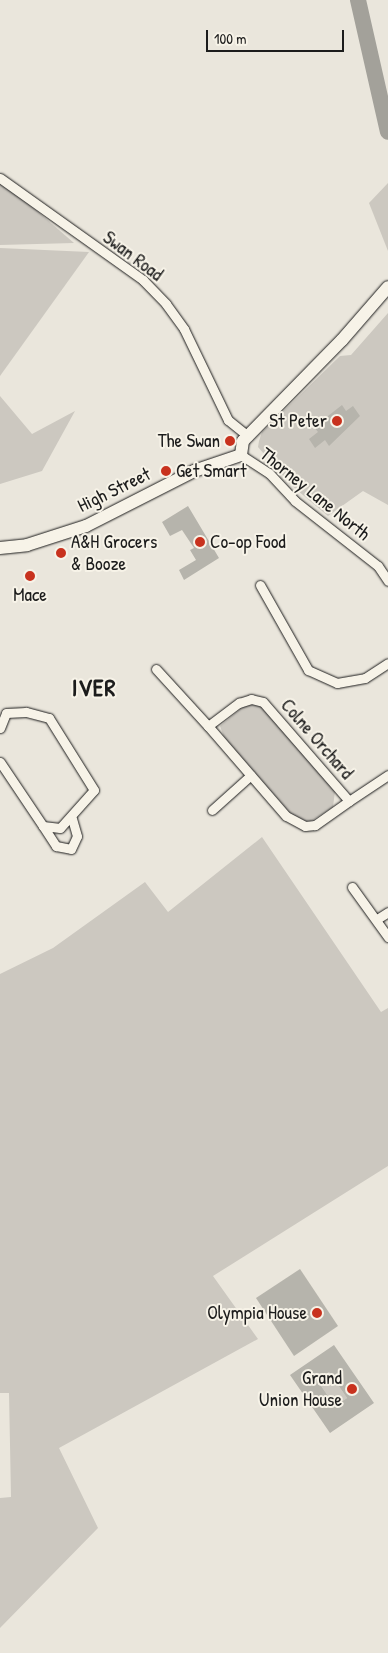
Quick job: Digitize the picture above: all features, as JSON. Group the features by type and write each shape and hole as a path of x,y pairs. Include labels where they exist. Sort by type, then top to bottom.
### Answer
{"main road":[{"path":"241,455 248,436 388,287"},
{"name":"High Street","path":"0,548 27,544 86,526 194,472 241,455"}],"street":[{"name":"Swan Road","path":"0,178 143,280 166,304 184,329 228,420 248,436"},
{"name":"Thorney Lane North","path":"241,455 269,473 295,501 378,566 388,581"},
{"path":"260,585 308,670 337,683 365,678 388,663"},
{"name":"Colne Orchard","path":"156,669 286,816 305,826 314,824 388,775"},
{"name":"Colne Orchard","path":"208,726 238,703 251,699 263,702 349,801"},
{"path":"0,728 3,710 26,712 49,718 94,790 72,819 60,828 43,826"},
{"path":"0,762 56,846 70,849 77,836 72,819"},
{"path":"212,810 251,775"},
{"path":"352,887 377,918 388,937"},
{"path":"377,918 388,912"}],"shaded area":[{"path":"0,179 74,243 0,245"},
{"path":"388,183 388,251 369,203"},
{"path":"0,248 89,252 0,376"},
{"path":"388,313 388,505 363,491 328,516 291,485 258,447 259,441 262,432 340,356 351,355"},
{"path":"0,396 32,434 75,411 42,471 0,484"},
{"path":"249,702 262,707 335,791 333,807 308,823 298,822 224,737 220,726"},
{"path":"262,837 381,1012 388,1008 388,1166 213,1276 258,1339 59,1448 98,1528 0,1628 0,1498 11,1497 9,1393 0,1393 0,974 53,948 145,882 168,912"},
{"path":"329,1372 347,1398 335,1406 317,1380"}],"building":[{"name":"St Peter","path":"342,405 346,411 353,406 360,416 329,446 325,440 315,448 309,439 318,432 314,427"},
{"name":"Co-op Food","path":"188,506 219,558 184,580 179,570 196,560 190,550 194,548 182,530 170,536 162,522"},
{"name":"Olympia House","path":"300,1269 338,1326 294,1356 256,1298"},
{"name":"Grand Union House","path":"334,1345 374,1403 330,1433 290,1375","holes":["329,1372 347,1398 335,1406 317,1380"]}],"waterway":[{"path":"358,0 388,132"}],"place":[{"name":"St Peter","path":"337,421"},
{"name":"The Swan","path":"230,441"},
{"name":"Get Smart","path":"166,471"},
{"name":"Co-op Food","path":"200,542"},
{"name":"A&H Grocers & Booze","path":"61,553"},
{"name":"Mace","path":"30,576"},
{"name":"Olympia House","path":"317,1313"},
{"name":"Grand Union House","path":"352,1389"}],"district":[{"name":"IVER","path":"94,688"}]}
